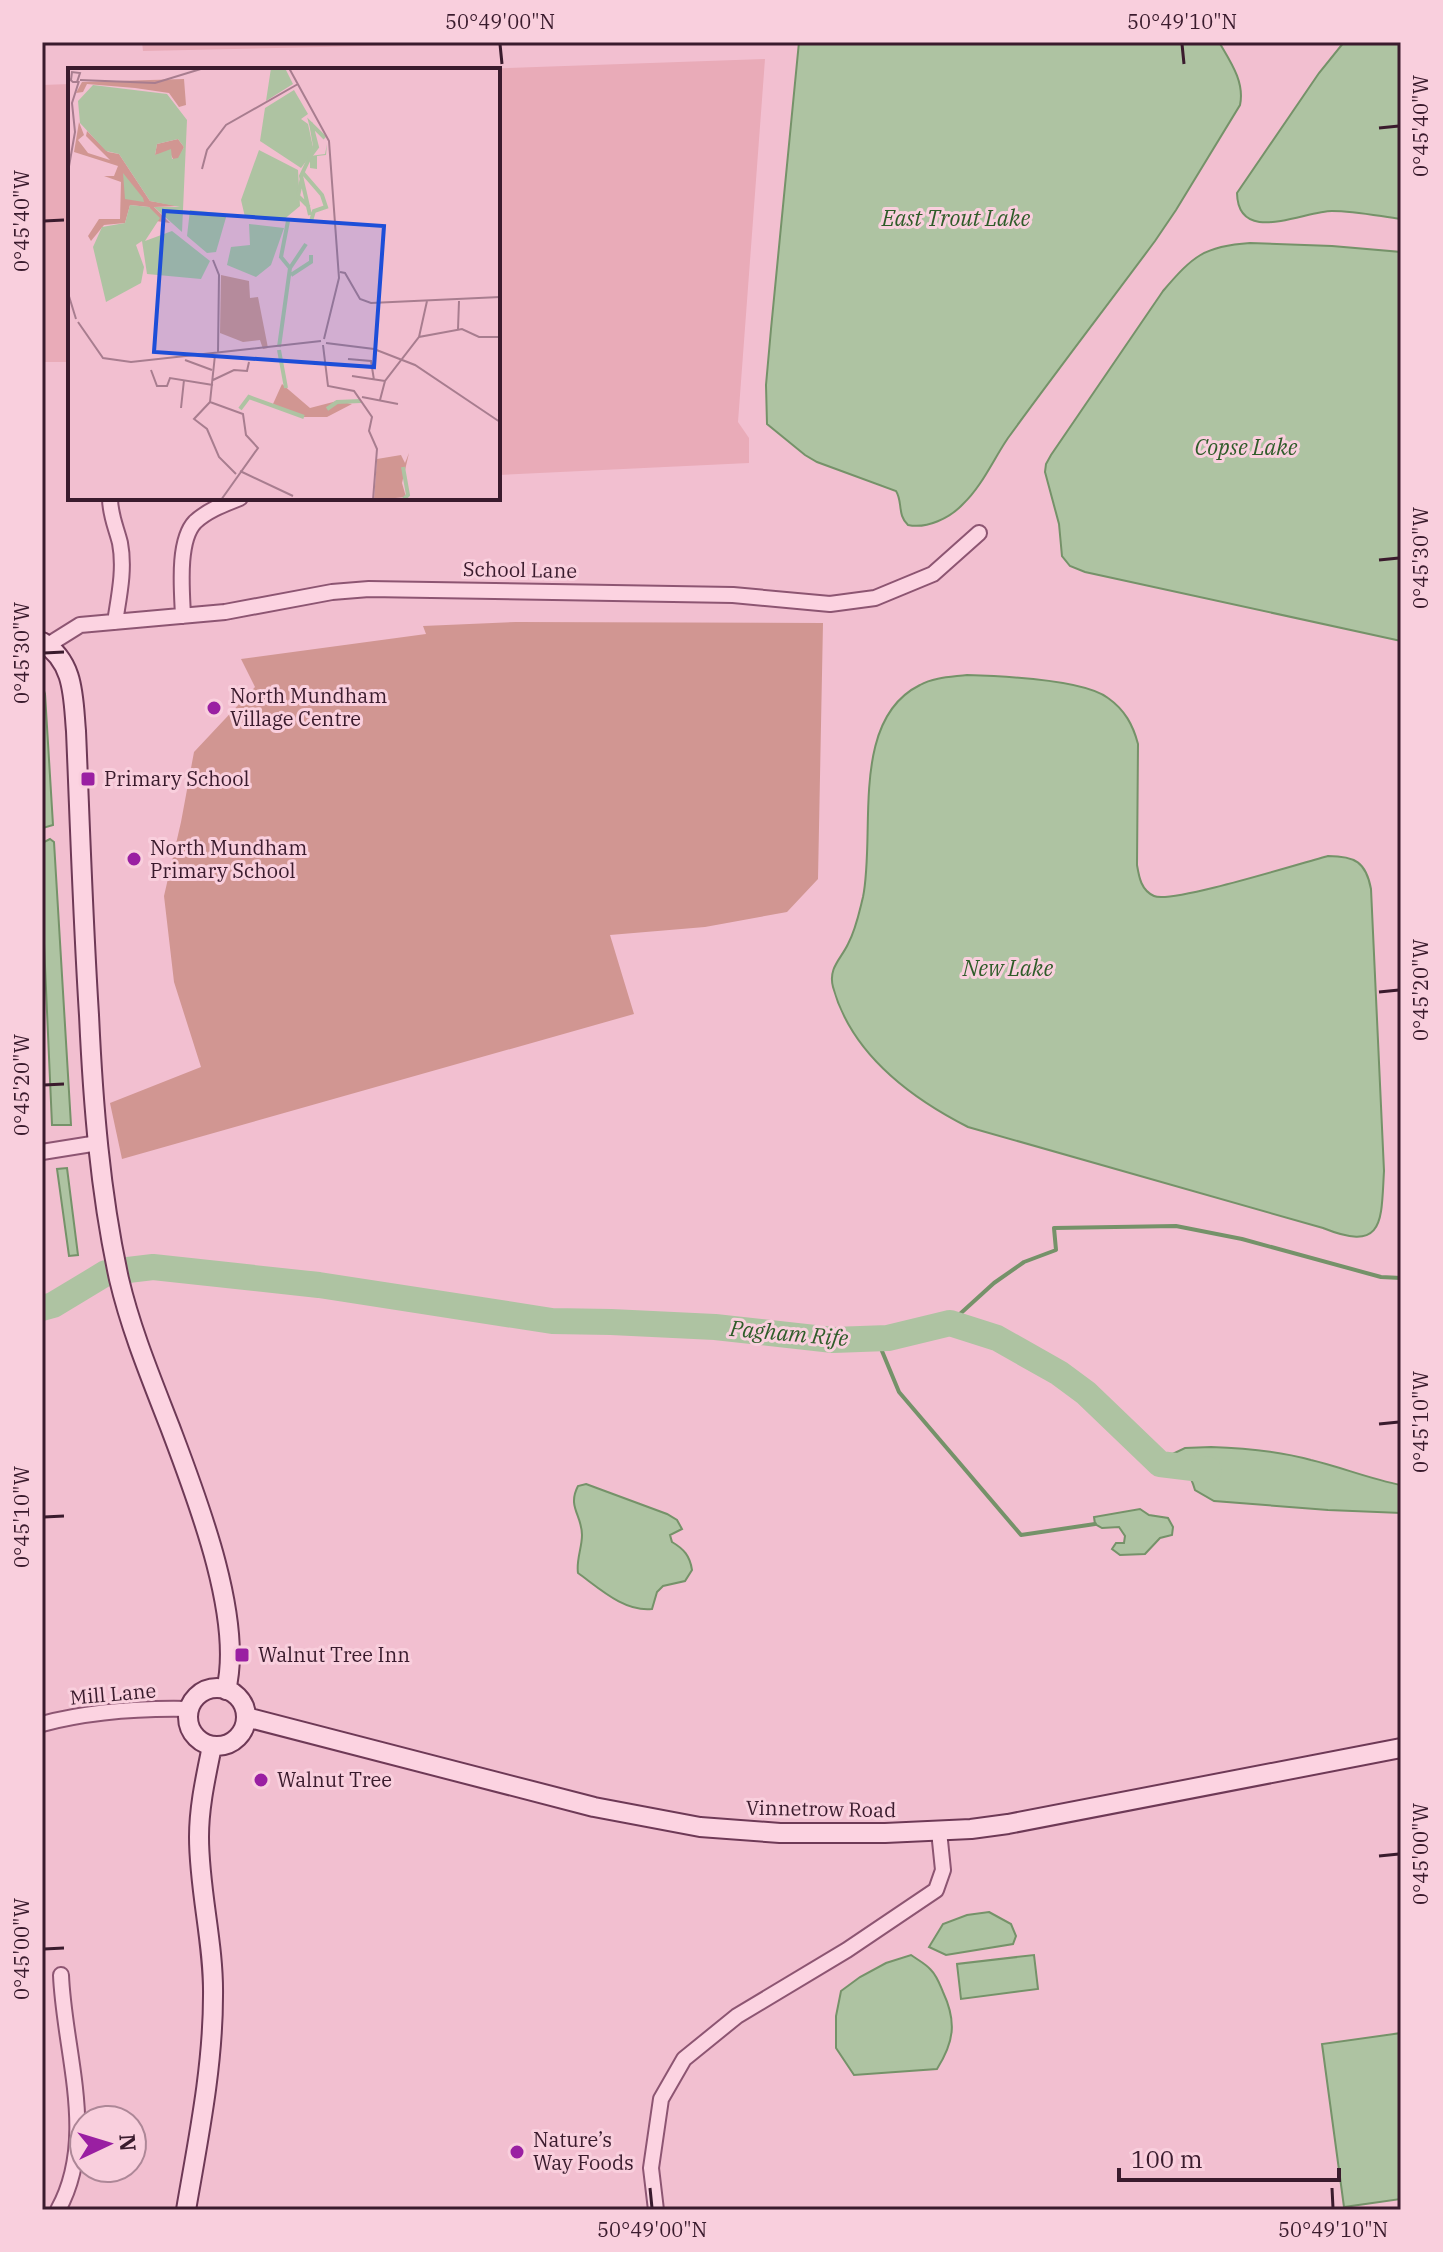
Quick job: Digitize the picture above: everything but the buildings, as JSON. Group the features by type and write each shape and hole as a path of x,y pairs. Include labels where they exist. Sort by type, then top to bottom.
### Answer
{"main road":[{"path":"45,644 61,659 71,680 86,967 98,1143 108,1223 127,1309 196,1501 221,1587 231,1654 226,1690"},
{"path":"208,1690 226,1690 241,1701 246,1717 243,1729 238,1737 221,1746 212,1746 202,1742 190,1728 189,1709 200,1694 208,1690"},
{"name":"Vinnetrow Road","path":"246,1717 594,1807 700,1827 780,1833 939,1831 1008,1824 1401,1748"},
{"path":"186,2210 213,2031 213,1959 199,1838 201,1803 212,1746"}],"street":[{"path":"110,500 112,522 120,543 121,568 115,622"},
{"path":"183,616 182,567 185,546 193,525 207,514 236,500"},
{"name":"School Lane","path":"45,644 80,625 225,612 332,592 369,589 733,595 830,604 875,598 933,574 979,533"},
{"path":"42,1152 98,1143"},
{"name":"Mill Lane","path":"42,1724 105,1711 189,1709"},
{"path":"656,2210 651,2168 661,2099 684,2059 737,2016 847,1950 936,1890 943,1870 939,1831"},
{"path":"58,2210 68,2192 76,2159 77,2129 61,1975"},
{"path":"46,2001 62,2001"}],"shaded area":[{"path":"142,42 541,42 143,51"},
{"path":"765,59 738,422 749,438 749,463 500,475 500,68"},
{"path":"68,84 68,362 42,362 42,85"},
{"path":"516,622 823,623 818,879 787,912 705,927 610,935 634,1014 122,1159 110,1103 201,1067 174,982 164,896 194,752 255,687 241,659 426,634 423,626"}],"water":[{"name":"East Trout Lake","path":"799,42 1219,42 1238,80 1240,105 1155,241 1008,438 976,489 952,514 930,524 908,525 902,517 896,491 817,462 767,424 766,385"},
{"path":"1344,42 1401,42 1401,219 1332,211 1274,222 1248,218 1240,209 1237,193 1319,73"},
{"name":"Copse Lake","path":"1250,243 1401,252 1401,641 1085,572 1070,566 1062,556 1059,524 1045,472 1051,455 1173,279 1192,261 1210,250"},
{"name":"New Lake","path":"967,675 1040,680 1080,687 1108,698 1124,713 1138,744 1137,865 1143,887 1154,896 1209,889 1328,856 1352,859 1366,872 1371,889 1384,1171 1380,1218 1369,1234 1358,1237 1343,1235 968,1127 904,1087 868,1052 853,1032 833,987 832,974 853,933 863,897 874,751 883,724 898,702 925,682"},
{"path":"42,685 53,825 43,828"},
{"path":"50,839 54,842 71,1125 52,1125 42,898 42,843"},
{"path":"67,1168 78,1255 69,1256 57,1169"},
{"path":"1211,1447 1286,1454 1401,1485 1401,1513 1214,1501 1195,1490 1183,1469 1169,1465 1168,1456 1185,1448"},
{"path":"586,1484 667,1514 677,1520 682,1529 670,1535 672,1542 688,1557 692,1570 685,1581 663,1586 657,1592 652,1609 622,1603 578,1573 582,1535 574,1500 578,1486"},
{"path":"1140,1509 1149,1515 1168,1518 1173,1527 1172,1535 1160,1538 1145,1554 1120,1555 1112,1549 1116,1543 1124,1543 1125,1536 1119,1527 1102,1528 1095,1524 1094,1517"},
{"path":"989,1912 1011,1924 1016,1936 1013,1944 946,1955 929,1947 943,1924 967,1915"},
{"path":"911,1955 933,1972 947,2003 952,2032 943,2059 937,2069 854,2075 836,2048 836,2016 841,1991 886,1963"},
{"path":"1034,1955 1038,1989 961,1999 957,1964"},
{"path":"1401,2033 1401,2199 1344,2207 1322,2044"}],"waterway":[{"path":"950,1323 994,1283 1024,1262 1056,1250 1054,1228 1176,1226 1242,1239 1381,1277 1401,1278"},
{"name":"Pagham Rife","path":"128,1270 153,1267 319,1285 552,1321 715,1327 833,1340 888,1338 950,1323 997,1338 1059,1373 1086,1393 1160,1464 1209,1470"},
{"name":"Pagham Rife","path":"42,1308 111,1273"},
{"path":"877,1339 899,1392 1021,1535 1095,1524"}],"place":[{"name":"North Mundham Village Centre","path":"214,708"},
{"name":"Primary School","path":"88,779"},
{"name":"North Mundham Primary School","path":"134,859"},
{"name":"Walnut Tree Inn","path":"242,1655"},
{"name":"Walnut Tree","path":"261,1780"},
{"name":"Nature’s Way Foods","path":"517,2152"}]}
